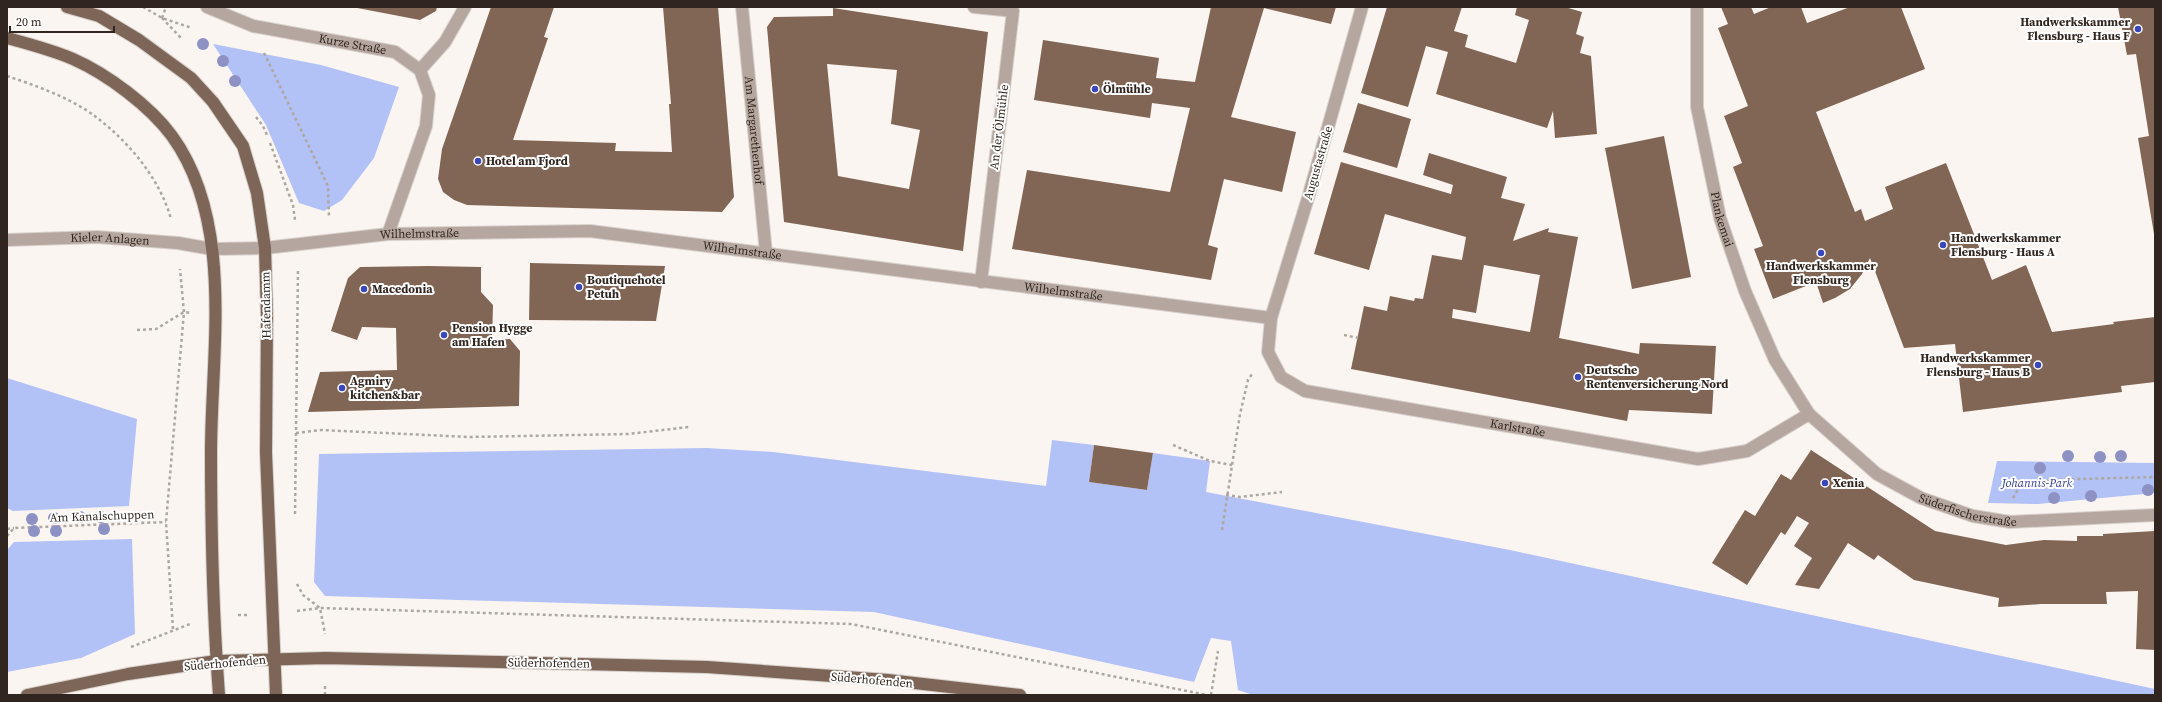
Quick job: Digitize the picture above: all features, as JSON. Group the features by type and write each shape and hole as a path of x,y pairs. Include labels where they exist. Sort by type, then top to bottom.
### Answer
{"main road":[{"name":"Hafendamm","path":"68,7 99,16 139,40 191,78 213,102 243,146 257,193 265,248 267,318 266,453 276,695"},
{"path":"7,38 73,59 110,79 146,108 166,129 192,168 205,208 212,249 215,314 211,452 214,616 219,695"},
{"name":"Süderhofenden","path":"27,695 128,674 216,661 326,658 707,667 888,680 1020,695"}],"street":[{"name":"Kurze Straße","path":"207,7 253,26 395,52 420,70"},
{"path":"388,234 426,126 429,95 420,70 445,42 465,7"},
{"name":"Am Margarethenhof","path":"742,7 766,253"},
{"name":"An der Ölmühle","path":"974,7 1013,11 981,282"},
{"name":"Augustastraße","path":"1270,318 1308,198 1362,7"},
{"name":"Plankemai","path":"1697,7 1697,107 1720,218 1745,291 1776,360 1809,414"},
{"name":"Wilhelmstraße","path":"212,249 265,248 388,234 590,231 1270,318"},
{"name":"Kieler Anlagen","path":"7,240 96,237 178,243 212,249"},
{"path":"1268,352 1270,318"},
{"name":"Karlstraße","path":"1268,352 1281,376 1305,391 1698,459 1747,451 1809,414"},
{"name":"Süderfischerstraße","path":"1809,414 1877,474 1921,498 1973,516 2010,522 2155,514"}],"path":[{"path":"142,7 162,18 166,7"},
{"path":"253,26 263,51 328,186 330,240"},
{"path":"7,76 55,94 96,116 127,144 150,173 166,201 178,243 184,312 166,522"},
{"path":"295,517 298,244"},
{"path":"137,330 156,329 184,312"},
{"path":"1344,335 1358,338"},
{"path":"1222,530 1226,494 1240,414 1248,380 1268,352"},
{"path":"296,433 321,430 477,437 628,434 689,427"},
{"path":"1173,445 1210,461 1232,465"},
{"path":"2010,522 2012,500 2020,486 2042,480 2155,477"},
{"path":"1226,494 1240,497 1282,492"},
{"name":"Am Kanalschuppen","path":"7,529 166,522 173,629"},
{"path":"7,536 14,528"},
{"path":"294,578 303,595 320,608 851,624 1208,695"},
{"path":"129,648 173,629 214,616 272,614"},
{"path":"1211,695 1218,651"}],"green space":[{"path":"213,44 321,65 399,87 374,158 342,200 324,211 299,203 266,125"},
{"path":"7,378 137,419 129,506 13,511 7,508"},
{"path":"1052,440 1094,445 1089,482 1147,490 1153,453 1210,461 1206,492 1510,550 2155,689 2155,695 1253,695 1238,690 1231,641 1211,638 1194,682 874,612 325,596 314,582 319,454 707,448 773,452 1046,486"},
{"name":"Johannis-Park","path":"1997,461 2155,463 2155,493 2038,504 1988,503"},
{"path":"132,539 135,634 81,658 7,672 7,550 14,542"}],"building":[{"path":"352,7 437,7 436,11 420,20"},
{"path":"491,7 554,7 544,37 548,38 513,140 616,143 615,151 672,152 669,104 671,104 663,7 718,7 734,197 722,212 467,205 454,200 443,192 438,179 442,149"},
{"path":"1211,7 1336,7 1331,24 1264,8 1231,117 1296,132 1282,192 1224,179 1208,245 1218,248 1211,280 1012,249 1027,170 1170,192 1190,108 1152,103 1150,118 1034,100 1043,40 1159,58 1156,78 1195,82"},
{"path":"1387,7 1462,7 1454,31 1468,35 1465,47 1516,63 1529,20 1515,15 1517,7 1565,7 1582,12 1576,34 1584,37 1580,53 1591,56 1597,134 1555,138 1553,111 1547,128 1436,94 1448,52 1426,46 1408,107 1361,93"},
{"path":"1721,7 1751,7 1754,14 1771,7 1801,7 1807,23 1850,7 1901,7 1925,69 1816,112 1855,212 1861,209 1865,221 1893,209 1885,187 1946,163 1992,280 2026,265 2052,332 2155,317 2155,382 2121,386 2122,392 1963,412 1955,344 1904,348 1870,258 1862,274 1850,289 1835,298 1823,303 1816,282 1773,299 1754,249 1763,246 1733,167 1742,163 1724,116 1748,106 1718,28 1728,24"},
{"path":"2118,7 2155,7 2155,240 2138,138 2149,136 2136,54 2127,55"},
{"path":"833,8 988,32 963,251 784,222 767,27 774,17 833,16","holes":["827,64 897,70 891,124 920,130 909,189 838,176"]},
{"path":"1358,103 1411,119 1397,168 1343,152"},
{"path":"1664,136 1691,277 1632,289 1605,148"},
{"path":"1429,153 1507,177 1501,198 1525,204 1513,241 1549,228 1548,232 1578,237 1559,338 1639,354 1640,343 1716,346 1712,414 1629,410 1627,421 1351,369 1364,306 1387,311 1390,296 1414,301 1415,298 1423,299 1432,255 1462,260 1466,237 1385,214 1369,270 1314,254 1341,162 1451,194 1453,185 1423,175","holes":["1484,265 1540,275 1530,332 1452,318 1453,309 1476,313"]},
{"path":"530,263 665,266 656,321 529,320"},
{"name":"Pension Hygge am Hafen","path":"360,267 481,267 481,292 493,305 492,340 510,339 520,351 519,406 308,412 320,372 397,370 396,328 362,327 357,340 331,331 348,278"},
{"path":"1094,445 1153,453 1147,490 1089,482"},
{"path":"1811,450 1935,531 2006,545 2044,540 2077,541 2077,536 2103,536 2103,534 2155,531 2155,650 2136,649 2138,591 2106,592 2107,604 2041,604 1998,607 1999,598 1914,580 1878,555 1874,560 1848,543 1819,589 1795,585 1812,558 1794,546 1809,523 1797,516 1785,535 1781,532 1747,585 1712,563 1745,510 1755,516 1781,474 1791,480"}],"place":[{"name":"Handwerkskammer Flensburg - Haus F","path":"2138,29"},
{"name":"Ölmühle","path":"1095,89"},
{"name":"Hotel am Fjord","path":"478,161"},
{"name":"Handwerkskammer Flensburg - Haus A","path":"1943,245"},
{"name":"Handwerkskammer Flensburg","path":"1821,253"},
{"name":"Boutiquehotel Petuh","path":"579,287"},
{"name":"Macedonia","path":"364,289"},
{"name":"Pension Hygge am Hafen","path":"444,335"},
{"name":"Handwerkskammer Flensburg - Haus B","path":"2038,365"},
{"name":"Deutsche Rentenversicherung Nord","path":"1578,377"},
{"name":"Agmiry kitchen&bar","path":"342,388"},
{"name":"Xenia","path":"1825,483"}]}
